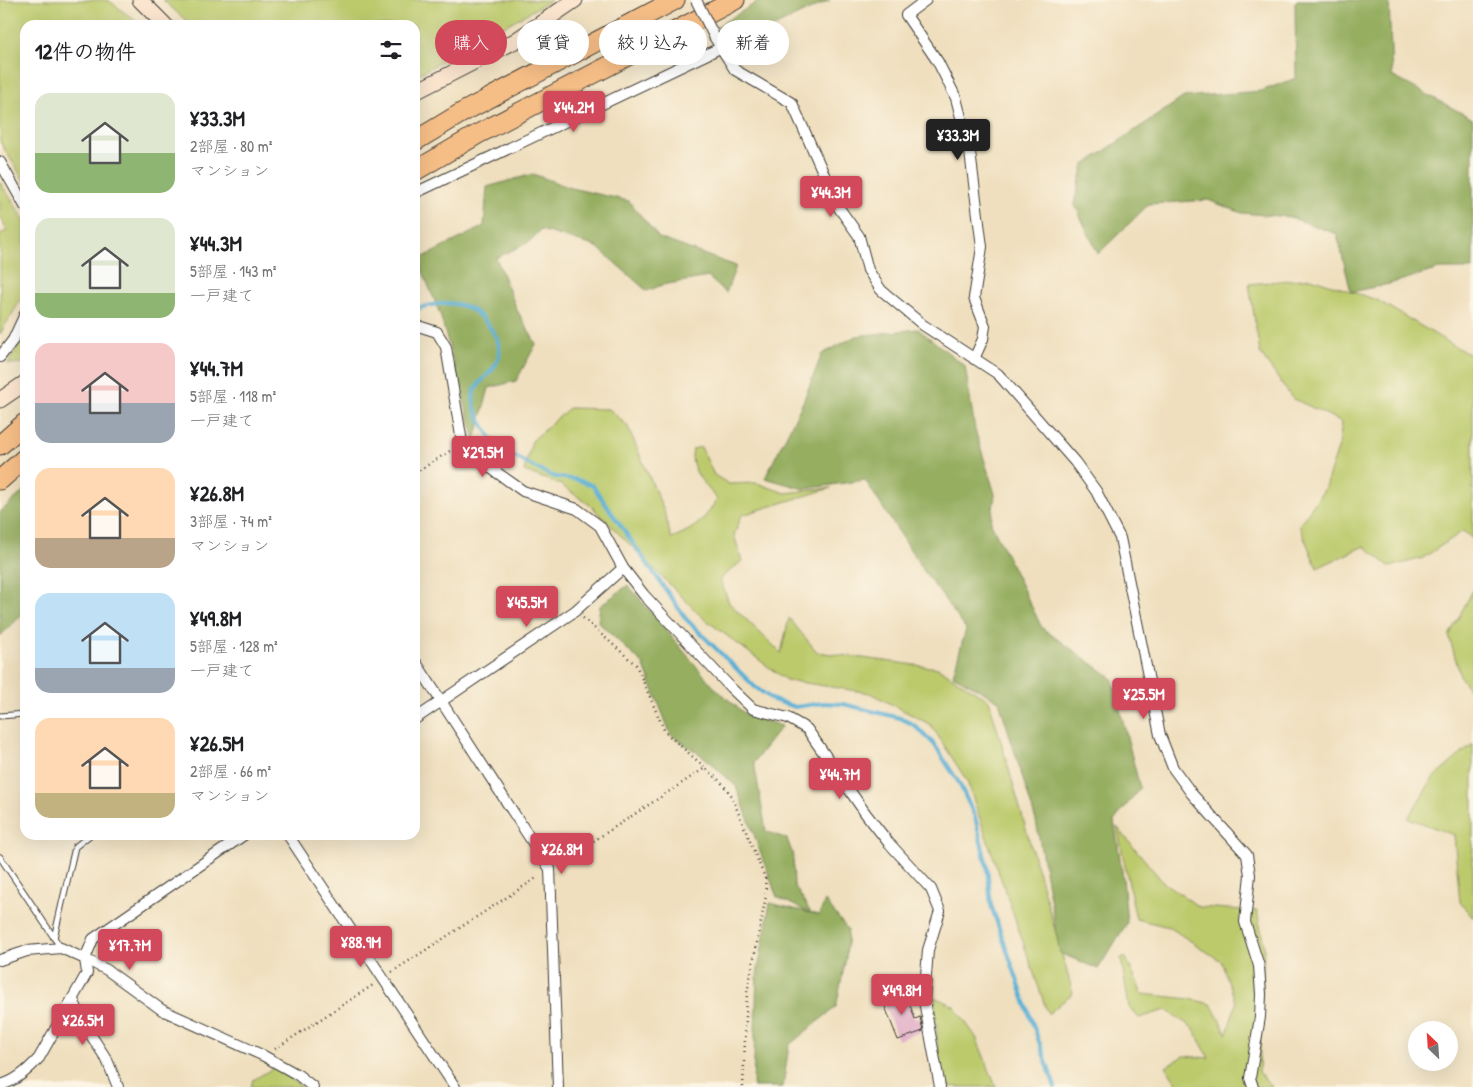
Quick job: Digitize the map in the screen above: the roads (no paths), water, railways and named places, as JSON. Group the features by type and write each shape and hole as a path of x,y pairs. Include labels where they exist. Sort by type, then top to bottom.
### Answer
{"highway":[{"path":"420,138 463,112 675,0"},
{"path":"420,168 478,134 735,0"},
{"path":"0,445 20,427"},
{"path":"0,480 20,462"}],"street":[{"path":"140,0 160,20"},
{"path":"420,89 515,41 575,0"},
{"path":"696,0 717,40"},
{"path":"926,0 906,15 938,62 956,98 970,152 982,247 974,298 984,326 983,339 974,359"},
{"path":"420,191 717,49"},
{"path":"732,65 735,70 792,102 839,208 859,236 868,270 881,290 923,325 998,374 1075,462 1096,490 1120,538 1160,734 1173,768 1192,794 1247,855 1250,875 1245,922 1259,966 1261,994 1260,1017 1250,1078 1253,1087"},
{"path":"0,162 20,197"},
{"path":"0,357 13,340 20,325"},
{"path":"420,327 437,332 446,347 462,442 478,459 523,491 577,508 600,526 623,568 679,634 753,709 788,718 807,729 866,814 888,842 931,889 940,911 928,950 924,1001 940,1087"},
{"path":"0,400 20,386"},
{"path":"420,716 575,611 623,568"},
{"path":"420,668 550,869 558,1087"},
{"path":"0,1085 15,1078 39,1058 87,973 85,958 93,939 237,840"},
{"path":"291,840 454,1087"},
{"path":"0,960 27,951 61,948 108,970 162,1010 264,1056 298,1075 313,1087"},
{"path":"73,1000 87,1029 106,1060 118,1087"}],"lane":[{"path":"0,716 20,714"},
{"path":"54,938 75,847 84,840"},
{"path":"0,857 61,948"}],"waterway":[{"path":"420,308 443,303 455,304 475,312 482,318 493,333 499,349 496,364 476,387 473,401 478,416 490,437 506,452 545,473 556,477 578,480 593,486 686,619 755,687 773,700 795,707 823,703 843,704 900,718 914,725 934,744 959,783 975,817 987,866 991,905 1055,1087"}]}
